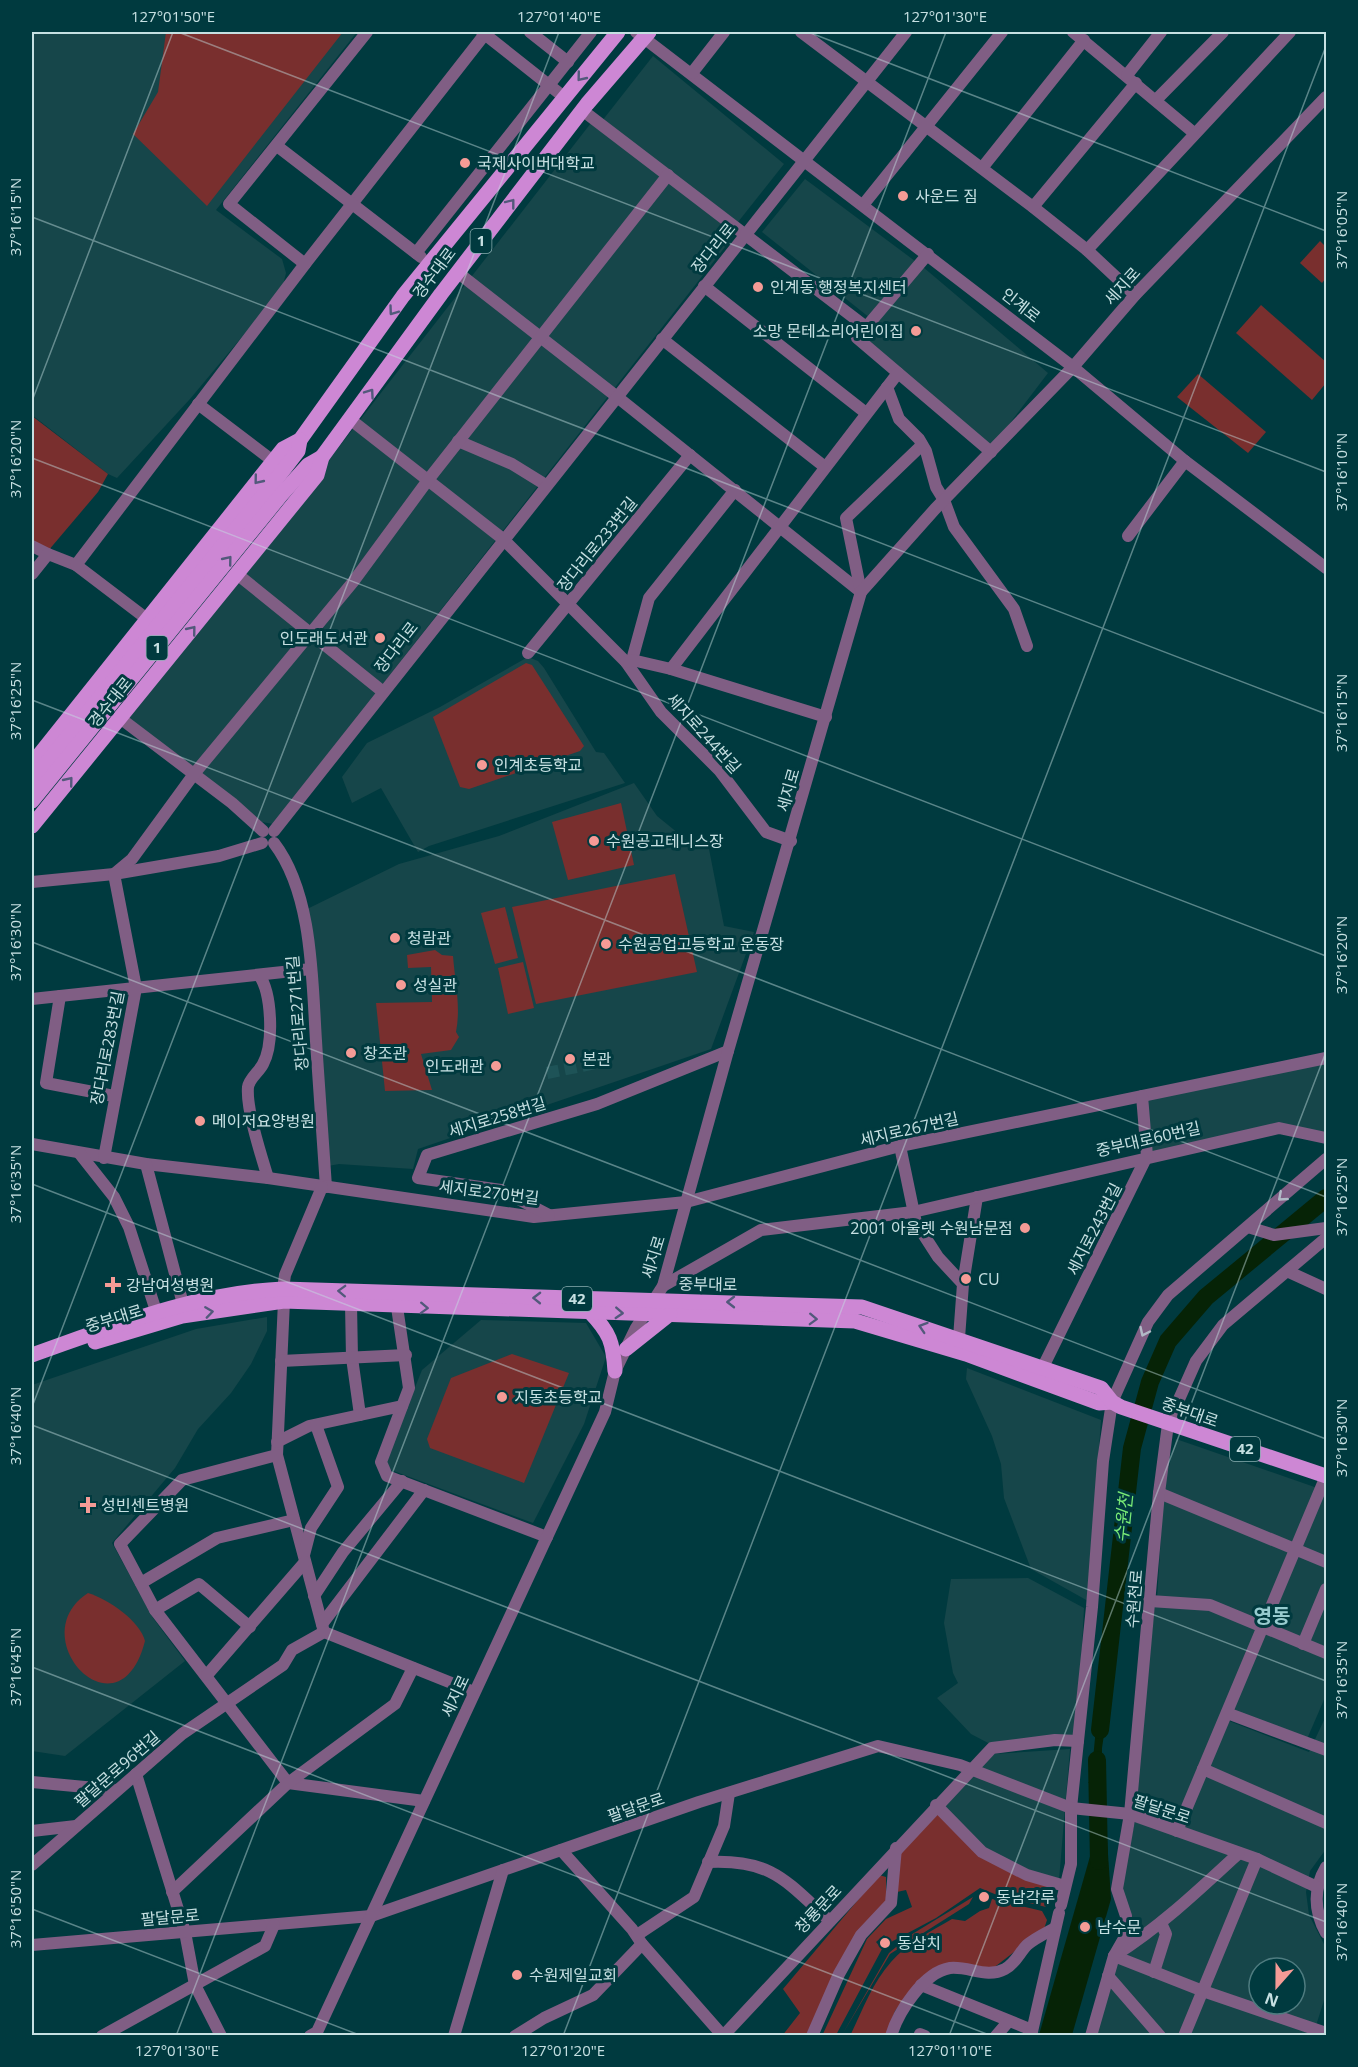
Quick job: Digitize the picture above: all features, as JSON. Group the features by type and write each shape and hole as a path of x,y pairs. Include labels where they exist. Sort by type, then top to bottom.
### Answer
{"main road":[{"name":"경수대로","path":"32,764 273,461 283,449 300,440 430,263 618,32"},
{"name":"경수대로","path":"32,826 316,476 322,457 457,272 643,33"},
{"name":"경수대로","path":"276,490 298,451 300,440"},
{"name":"경수대로","path":"276,490 322,457"},
{"name":"1","path":"32,781 276,490"},
{"name":"1","path":"32,801 276,490"},
{"name":"중부대로","path":"32,1355 156,1311 246,1291 351,1304 398,1307 590,1312 649,1308 670,1314 868,1323 966,1354 1099,1403 1116,1405 1326,1476"},
{"name":"중부대로","path":"32,1363 183,1316 284,1295 649,1308 862,1307 959,1338 1042,1370 1101,1388 1116,1405"},
{"path":"590,1312 606,1329 614,1346 615,1371"},
{"path":"626,1349 670,1314"}],"street":[{"path":"305,264 229,204 367,32"},
{"path":"530,32 568,62"},
{"path":"416,253 591,32"},
{"path":"692,73 724,32"},
{"name":"장다리로","path":"268,837 906,32"},
{"path":"863,206 1002,32"},
{"path":"1033,207 1131,79 1161,32"},
{"path":"1157,99 1223,32"},
{"path":"1087,250 1290,32"},
{"path":"76,565 484,33 564,97"},
{"name":"인계로","path":"643,33 1073,367 1185,461 1326,568"},
{"path":"806,33 865,82 982,168 1087,250 1135,295"},
{"path":"982,168 1080,35 1194,133"},
{"name":"세지로","path":"316,2034 605,1412 615,1371 663,1286 728,1051 861,592 944,500 1073,367 1135,295 1326,97"},
{"path":"582,110 866,327"},
{"path":"276,148 430,263"},
{"path":"114,874 132,859 194,774 353,582 539,336 668,175"},
{"path":"477,176 491,187"},
{"path":"928,254 857,338 991,452"},
{"path":"457,272 861,592"},
{"path":"704,286 866,414"},
{"path":"662,339 825,467"},
{"path":"671,669 898,373"},
{"path":"887,387 899,419 922,444 936,487 944,500 954,527 1014,609 1027,646"},
{"path":"198,404 273,461"},
{"name":"세지로244번길","path":"351,420 503,539 569,606 629,661 661,712 719,770 766,832 790,842"},
{"path":"458,441 512,464 546,485"},
{"path":"861,592 846,518 922,444"},
{"name":"장다리로233번길","path":"528,653 569,606 690,455"},
{"path":"1128,536 1185,461"},
{"path":"735,490 648,598 629,661 671,669 826,717"},
{"path":"32,546 76,565 147,619"},
{"path":"32,574 48,554"},
{"path":"237,574 382,691"},
{"name":"장다리로271번길","path":"120,718 194,774 268,837 284,856 297,887 311,969 324,1187"},
{"path":"32,882 114,874 219,856 268,837"},
{"name":"장다리로283번길","path":"104,1158 136,988 114,874"},
{"path":"32,999 311,969"},
{"path":"259,975 266,985 271,1005 264,1063 248,1085 249,1099 268,1178"},
{"path":"60,996 46,1083 114,1096"},
{"name":"세지로258번길","path":"549,1215 501,1191 418,1178 427,1155 597,1104 728,1051"},
{"name":"세지로267번길","path":"686,1202 900,1146 1326,1058"},
{"path":"1142,1096 1147,1156"},
{"name":"중부대로60번길","path":"663,1286 761,1230 913,1212 1147,1156 1279,1128 1326,1138"},
{"name":"세지로270번길","path":"32,1144 104,1158 268,1178 534,1217 686,1202"},
{"path":"900,1146 916,1223 938,1257 963,1284"},
{"name":"중부대로","path":"80,1154 114,1197 129,1227 156,1311"},
{"name":"세지로243번길","path":"1042,1370 1147,1156"},
{"path":"921,1985 1008,2022 1028,2034 1071,1864 1078,1741 1103,1461 1116,1405 1149,1322 1168,1295 1254,1230 1326,1159"},
{"path":"146,1164 183,1304"},
{"path":"323,1628 277,1448 285,1275 324,1187"},
{"path":"959,1338 963,1284 977,1197"},
{"path":"1254,1230 1274,1235 1326,1228"},
{"name":"수원천로","path":"1091,2036 1114,1956 1126,1935 1126,1920 1118,1888 1150,1601 1165,1423 1196,1361 1223,1325 1289,1272 1326,1238"},
{"path":"1289,1272 1326,1289"},
{"path":"351,1304 352,1358 360,1415"},
{"path":"398,1307 409,1388 381,1461 387,1476 547,1537"},
{"path":"282,1361 405,1355"},
{"path":"402,1406 316,1425 277,1448 182,1480 120,1544 155,1610 228,1702 288,1783 424,1802"},
{"path":"207,1676 250,1627 304,1559 311,1528 338,1487 316,1425"},
{"path":"1177,1831 1326,1476"},
{"path":"314,1596 343,1552 402,1481"},
{"path":"323,1628 424,1490"},
{"path":"1159,1492 1326,1562"},
{"path":"141,1583 217,1538 294,1520"},
{"path":"155,1610 200,1584 250,1627"},
{"path":"1303,1644 1326,1589"},
{"path":"1150,1601 1210,1605 1326,1653"},
{"path":"323,1628 474,1692"},
{"name":"팔달문로96번길","path":"32,1865 182,1734 283,1665 292,1650 323,1628"},
{"path":"172,1892 288,1783 395,1704 413,1668"},
{"path":"1227,1713 1326,1750"},
{"path":"970,1768 992,1748 1055,1740 1078,1741"},
{"name":"팔달문로","path":"32,1945 371,1916 729,1793 878,1746 970,1768 1073,1808 1125,1814 1257,1859 1317,1887"},
{"name":"창룡문로","path":"723,2036 970,1768"},
{"path":"1203,1769 1326,1823"},
{"path":"136,1774 185,1932 195,1984 221,2036"},
{"path":"32,1782 117,1790"},
{"path":"515,2036 544,2018 593,1995 639,1940 694,1898 724,1826 729,1793"},
{"path":"936,1805 982,1852 1027,1875 1065,1886"},
{"path":"32,1831 76,1826"},
{"path":"812,2036 838,1974 861,1935 891,1903 896,1848"},
{"path":"561,1851 723,2036"},
{"path":"1114,1956 1161,1923 1239,1853"},
{"path":"1184,2036 1257,1859"},
{"path":"708,1862 740,1860 777,1874 830,1921"},
{"path":"1326,1867 1317,1887 1316,1904 1326,1933"},
{"path":"454,2036 503,1870"},
{"path":"1154,1972 1166,1934 1161,1923"},
{"path":"102,2036 265,1946 274,1924"},
{"path":"891,2036 896,2018 921,1985 950,1968 990,1974 1005,1969 1017,1960 1028,1945 1055,1928"},
{"path":"1114,1956 1203,1991 1326,2033"},
{"path":"1108,1976 1160,2036"},
{"path":"996,2036 1008,2022"}],"shaded area":[{"path":"32,32 357,32 216,210 282,259 286,273 282,289 190,399 117,478 108,474 32,415"},
{"path":"166,32 343,32 207,206 133,134 158,92"},
{"path":"653,56 784,164 738,222 602,121"},
{"path":"591,123 736,233 273,824 262,822 128,718"},
{"path":"805,179 923,267 1048,373 991,448 861,337 875,322 762,232"},
{"path":"1320,241 1326,247 1326,278 1322,283 1300,263"},
{"path":"1261,305 1326,362 1326,383 1312,400 1236,333"},
{"path":"1198,374 1266,432 1248,453 1177,397"},
{"path":"32,416 108,474 98,492 48,551 32,545"},
{"name":"인계초등학교","path":"528,657 538,661 544,668 596,752 604,753 625,783 429,846 418,852 381,788 352,803 342,777 367,743 440,707"},
{"path":"526,663 532,665 584,746 580,751 469,789 460,787 433,717"},
{"path":"634,783 657,816 689,842 709,849 724,926 754,932 711,1049 418,1149 413,1169 339,1164 328,1166 303,911 399,864 499,836"},
{"name":"수원공고테니스장","path":"621,803 634,865 568,880 552,822"},
{"name":"수원공업고등학교 운동장","path":"675,874 697,972 536,1004 512,907"},
{"path":"505,907 518,958 495,964 481,913"},
{"path":"435,950 442,955 453,956 458,1004 456,1032 459,1037 451,1050 421,1054 432,1090 385,1091 376,1003 432,1002 431,967 408,968 407,955"},
{"path":"523,962 534,1008 508,1014 498,968"},
{"path":"1326,1061 1326,1135 1280,1124 1151,1152 1145,1098"},
{"name":"성빈센트병원","path":"267,1317 267,1331 251,1364 231,1393 198,1429 175,1468 112,1543 153,1618 185,1661 65,1756 32,1751 32,1385 196,1329"},
{"name":"지동초등학교","path":"481,1320 586,1323 606,1357 584,1424 533,1523 383,1467 422,1370"},
{"path":"512,1354 569,1373 524,1483 430,1448 427,1439 451,1378"},
{"path":"967,1368 1101,1420 1088,1601 1031,1569 1004,1498 1001,1464 992,1436 966,1379"},
{"path":"1176,1439 1326,1491 1326,1650 1209,1603 1157,1599 1164,1486"},
{"path":"1028,1578 1084,1608 1077,1738 992,1745 971,1734 937,1698 958,1683 953,1673 944,1623 951,1579"},
{"path":"88,1593 105,1600 122,1612 137,1626 145,1641 132,1670 116,1682 98,1682 81,1671 69,1654 65,1633 70,1612"},
{"path":"1155,1603 1209,1607 1260,1629 1178,1825 1144,1812 1135,1800"},
{"path":"1265,1633 1326,1658 1326,1695 1307,1739 1231,1711"},
{"path":"1098,1707 1108,1707 1102,1748 1102,1782 1088,1783 1091,1780"},
{"path":"1326,1716 1326,1849 1310,1871 1306,1892 1309,1915 1326,1948 1326,1994 1313,2035 1094,2036 1108,1983 1128,1935 1123,1897 1124,1867 1135,1822 1178,1834 1229,1721 1309,1752"},
{"path":"1070,1749 1059,1880 1028,1871 984,1850 941,1804 994,1754"},
{"path":"938,1814 970,1842 1053,1886 1046,1907 997,1895 980,1888 936,1918 891,1942 884,1935 876,1942 882,1949 836,2035 822,2036 867,1939 886,1919 912,1907 906,1890 897,1892 898,1855"},
{"path":"1095,1839 1107,1839 1111,1899 1072,2035 1039,2035"},
{"path":"879,1875 886,1877 886,1904 808,2035 782,2036 800,2013 783,1989"},
{"path":"973,1897 969,1904 890,1954 842,2035 889,1953 909,1936"},
{"path":"992,1899 1042,1911 1047,1920 1044,1929 992,1969 965,1967 912,1988 895,2011 886,2035 850,2036 873,1988 897,1955 952,1919 965,1921 989,1908"}],"waterway":[{"name":"수원천","path":"1100,1730 1132,1448 1150,1382 1168,1341 1206,1297 1326,1198"},
{"name":"수원천","path":"1097,1760 1099,1861"}],"tunnel":[{"path":"547,1073 596,1063"}],"place":[{"name":"국제사이버대학교","path":"465,163"},
{"name":"사운드 짐","path":"903,196"},
{"name":"인계동 행정복지센터","path":"758,287"},
{"name":"소망 몬테소리어린이집","path":"916,331"},
{"name":"인도래도서관","path":"380,638"},
{"name":"인계초등학교","path":"482,765"},
{"name":"수원공고테니스장","path":"594,841"},
{"name":"청람관","path":"395,938"},
{"name":"수원공업고등학교 운동장","path":"606,944"},
{"name":"성실관","path":"401,985"},
{"name":"창조관","path":"351,1053"},
{"name":"본관","path":"570,1059"},
{"name":"인도래관","path":"496,1066"},
{"name":"메이저요양벙원","path":"200,1121"},
{"name":"2001 아울렛 수원남문점","path":"1025,1228"},
{"name":"CU","path":"966,1279"},
{"name":"강남여성병원","path":"113,1285"},
{"name":"지동초등학교","path":"502,1397"},
{"name":"성빈센트병원","path":"88,1505"},
{"name":"동남각루","path":"984,1897"},
{"name":"남수문","path":"1085,1927"},
{"name":"동삼치","path":"885,1943"},
{"name":"수원제일교회","path":"517,1975"}],"district":[{"name":"영동","path":"1272,1616"}]}
